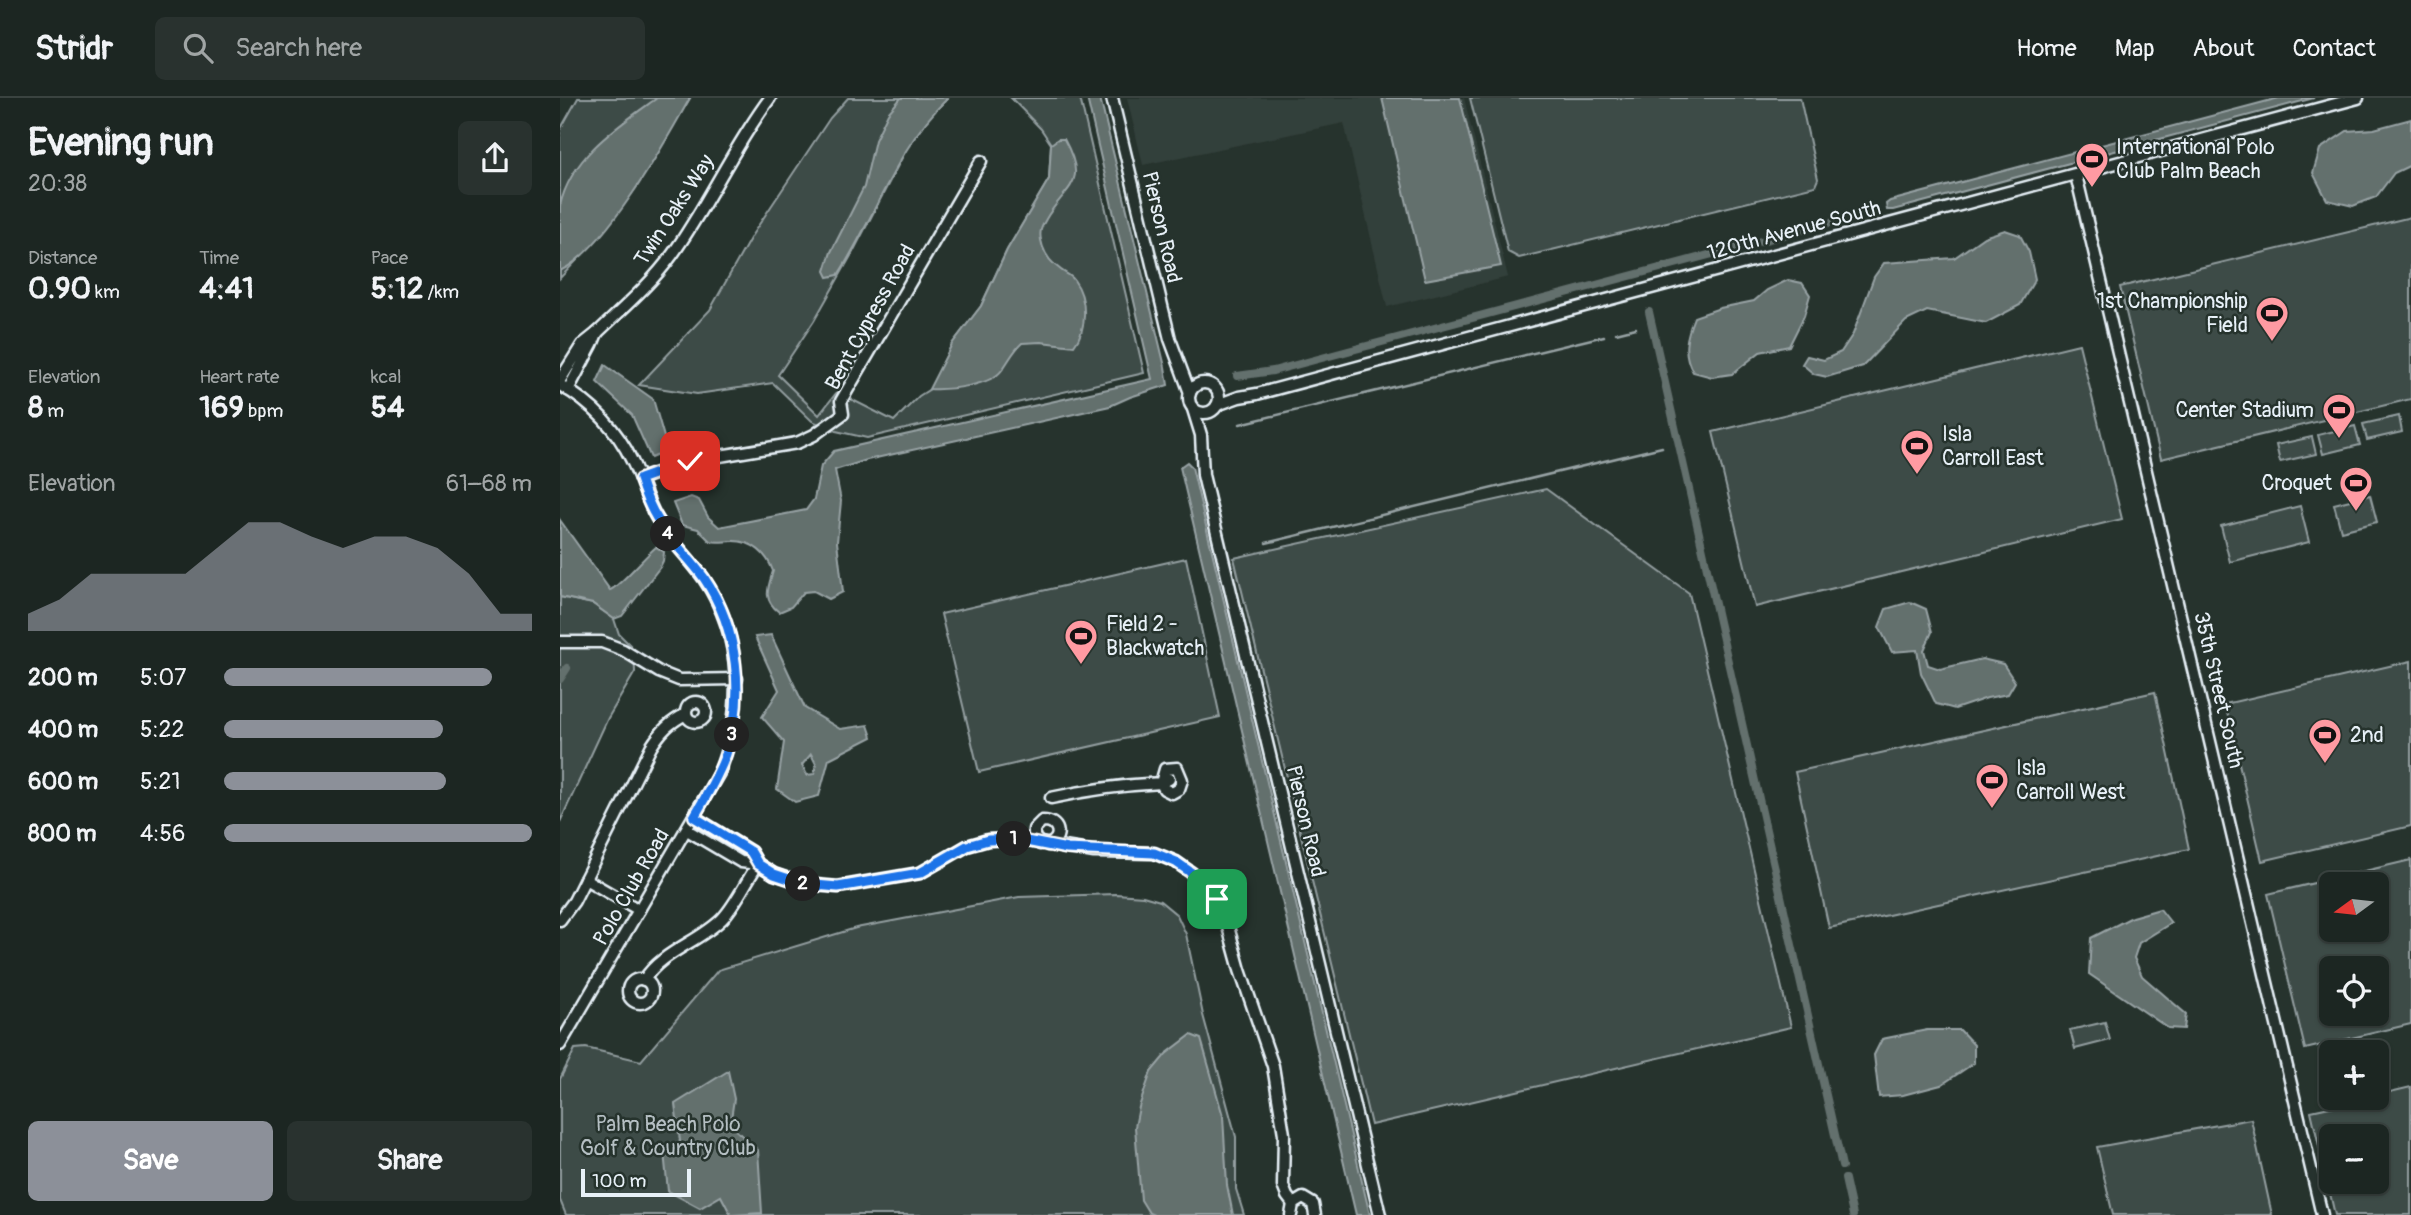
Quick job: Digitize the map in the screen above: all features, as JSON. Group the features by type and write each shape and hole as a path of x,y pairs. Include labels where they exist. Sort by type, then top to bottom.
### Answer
{"street":[{"name":"Twin Oaks Way","path":"563,385 597,332 644,288 672,256 745,134 770,98"},
{"name":"Pierson Road","path":"1112,98 1163,314 1190,393"},
{"name":"120th Avenue South","path":"1213,409 1239,397 2358,98"},
{"name":"Bent Cypress Road","path":"640,479 690,461 797,443 814,435 842,414 841,401 981,161"},
{"name":"35th Street South","path":"2076,175 2322,1215"},
{"name":"Pierson Road","path":"1181,364 1200,384"},
{"path":"1200,384 1208,384 1217,392 1213,409 1198,412 1193,409 1189,400 1190,393 1200,384"},
{"name":"Polo Club Road","path":"560,1045 713,785 727,753 736,712 737,679 730,638 719,605 705,580 655,515 624,446 613,430 596,411 563,385"},
{"name":"120th Avenue South","path":"1217,392 1239,397"},
{"name":"Pierson Road","path":"1193,409 1201,435 1203,475 1380,1215"},
{"name":"Pierson Road","path":"1201,435 1213,409"},
{"path":"560,642 591,640 613,645 659,672 679,680 737,679"},
{"path":"560,920 571,906 660,732 672,720 686,714"},
{"path":"1051,798 1083,790 1165,781"},
{"path":"694,817 751,852 758,864"},
{"path":"687,830 741,862 758,864 774,874 804,884 838,887 920,873 967,846 988,840 1016,839 1094,852 1154,853 1176,862 1199,878 1217,899 1273,1066 1284,1134 1283,1186 1293,1204"},
{"path":"644,980 658,963 724,918 758,864"},
{"path":"585,879 639,910"},
{"path":"1291,1215 1293,1204 1299,1199 1307,1199 1313,1204 1315,1215"}],"shaded area":[{"path":"657,98 690,98 650,167 614,219 596,241 560,271 560,206 574,172 585,157 612,131"},
{"path":"901,98 948,98 930,117 900,160 838,275 828,277 825,271 831,252 864,187 875,140 888,113"},
{"path":"1087,98 1100,98 1168,385 1110,406 867,460 835,470 841,501 837,542 843,592 829,599 814,591 804,592 791,607 779,612 768,598 773,571 763,554 747,543 710,541 698,529 682,525 673,503 691,497 699,500 708,517 719,527 806,510 814,499 821,466 834,451 1152,379"},
{"path":"1127,98 1464,98 1508,277 1387,307 1344,123 1143,165"},
{"path":"1382,98 1460,98 1501,266 1425,280"},
{"path":"2279,98 2314,98 1887,210 1886,204 1890,201"},
{"path":"2411,119 2411,165 2394,173 2376,197 2353,206 2327,200 2313,173 2320,149 2347,131 2374,129"},
{"path":"1058,139 1064,139 1075,166 1075,175 1041,229 1040,237 1048,257 1073,278 1082,296 1084,314 1078,339 1074,346 1022,343 1002,370 989,380 958,388 929,389 952,344 981,306 1007,250 1049,179 1051,144"},
{"path":"2005,230 2020,235 2029,252 2035,279 2020,305 1986,323 1927,311 1906,321 1863,366 1827,377 1814,374 1802,364 1807,356 1824,360 1841,352 1853,334 1874,277 1884,263 1954,258 1984,237"},
{"path":"1788,280 1802,283 1810,295 1804,316 1789,346 1760,352 1732,374 1712,377 1693,372 1687,358 1686,345 1694,317 1754,301 1767,290"},
{"path":"605,365 653,399 668,451 651,458 632,415 597,382"},
{"path":"1187,462 1192,467 1370,1215 1356,1215 1180,467"},
{"path":"560,520 610,590 656,547 664,552 660,567 622,616 614,619 593,604 560,597"},
{"path":"1910,602 1926,609 1932,632 1924,650 1928,665 1940,669 1982,659 2003,664 2015,682 2008,694 1955,709 1936,704 1921,673 1917,650 1892,652 1879,627 1886,609"},
{"path":"771,635 805,708 840,729 868,725 872,737 829,759 819,796 795,802 777,789 784,742 762,717 779,690 755,637","holes":["811,754 816,764 814,774 807,775 802,765"]},
{"path":"2160,909 2171,923 2139,943 2134,958 2142,976 2186,1014 2184,1029 2168,1028 2089,974 2091,938 2132,917"},
{"path":"1927,1030 1960,1030 1974,1045 1974,1063 1941,1085 1903,1095 1879,1097 1874,1055 1882,1039"},
{"path":"1191,1035 1201,1039 1223,1116 1227,1185 1233,1215 1154,1215 1149,1213 1141,1200 1135,1127 1139,1107 1151,1072 1166,1054"},
{"path":"728,1071 734,1099 730,1125 758,1150 762,1213 731,1215 721,1196 700,1208 668,1191 664,1152 680,1141 675,1104"}],"green space":[{"path":"578,98 690,98 636,188 598,238 560,278 560,130"},
{"path":"848,98 948,98 929,117 908,146 814,321 778,375 819,415 837,392 894,421 930,389 952,344 981,306 1007,250 1049,179 1051,144 1041,129 1011,98 1080,98 1144,373 867,438 836,431 812,421 773,383 697,394 639,385 710,310 752,235 830,118"},
{"path":"1470,98 1800,98 1818,179 1815,186 1519,258 1508,252"},
{"name":"1st Championship Field","path":"2411,217 2411,399 2161,459 2120,287"},
{"name":"Isla Carroll East","path":"2079,344 2122,519 1755,607 1713,432"},
{"path":"2399,416 2402,432 2367,440 2363,424"},
{"name":"Center Stadium","path":"2355,426 2360,445 2323,454 2318,435"},
{"path":"2312,437 2316,454 2280,462 2276,445"},
{"path":"1546,489 1689,593 1791,1027 1371,1125 1234,558"},
{"name":"Croquet","path":"2370,495 2377,522 2341,531 2334,504"},
{"path":"2300,506 2309,542 2230,562 2221,526"},
{"name":"Field 2 - Blackwatch","path":"1186,558 1220,717 979,772 941,614"},
{"path":"560,597 593,604 614,619 619,634 634,649 635,672 608,718 560,822"},
{"name":"2nd","path":"2411,661 2411,826 2262,861 2225,704"},
{"name":"Isla Carroll West","path":"2155,692 2189,849 1829,928 1795,772"},
{"path":"2411,860 2411,1024 2343,1040 2319,1040 2319,1046 2305,1049 2268,894 2319,882 2319,942 2389,942 2389,872 2361,872"},
{"name":"Palm Beach Polo Golf & Country Club","path":"1116,894 1143,896 1160,901 1177,915 1186,934 1203,1015 1236,1137 1236,1189 1244,1215 566,1215 560,1200 560,1079 575,1049 586,1048 641,1061 718,970 856,928 1019,897"},
{"path":"2105,1022 2110,1040 2075,1049 2070,1030"},
{"path":"2411,1087 2411,1215 2335,1215 2330,1194 2389,1194 2389,1124 2319,1124 2319,1146 2311,1111 2389,1110 2389,1092"},
{"path":"2251,1119 2272,1215 2113,1215 2097,1147"}],"waterway":[{"path":"1237,376 1273,371 1840,220"},
{"path":"1649,312 1842,1166"},
{"path":"1616,333 1636,328"},
{"path":"1240,424 1604,336"},
{"path":"1266,543 1662,447"},
{"path":"560,679 567,668"},
{"path":"1845,1179 1853,1215"}],"place":[{"name":"International Polo Club Palm Beach","path":"2092,189"},
{"name":"1st Championship Field","path":"2272,343"},
{"name":"Center Stadium","path":"2339,440"},
{"name":"Isla Carroll East","path":"1917,476"},
{"name":"Croquet","path":"2356,513"},
{"name":"Field 2 - Blackwatch","path":"1081,666"},
{"name":"2nd","path":"2325,765"},
{"name":"Isla Carroll West","path":"1992,810"}],"route":[{"path":"690,461 640,479 655,515 693,563 719,605 734,658 737,679 736,712 727,753 713,785 694,817 751,852 758,864 774,874 804,884 838,887 920,873 967,846 988,840 1016,839 1094,852 1154,853 1176,862 1199,878 1217,899"}]}
